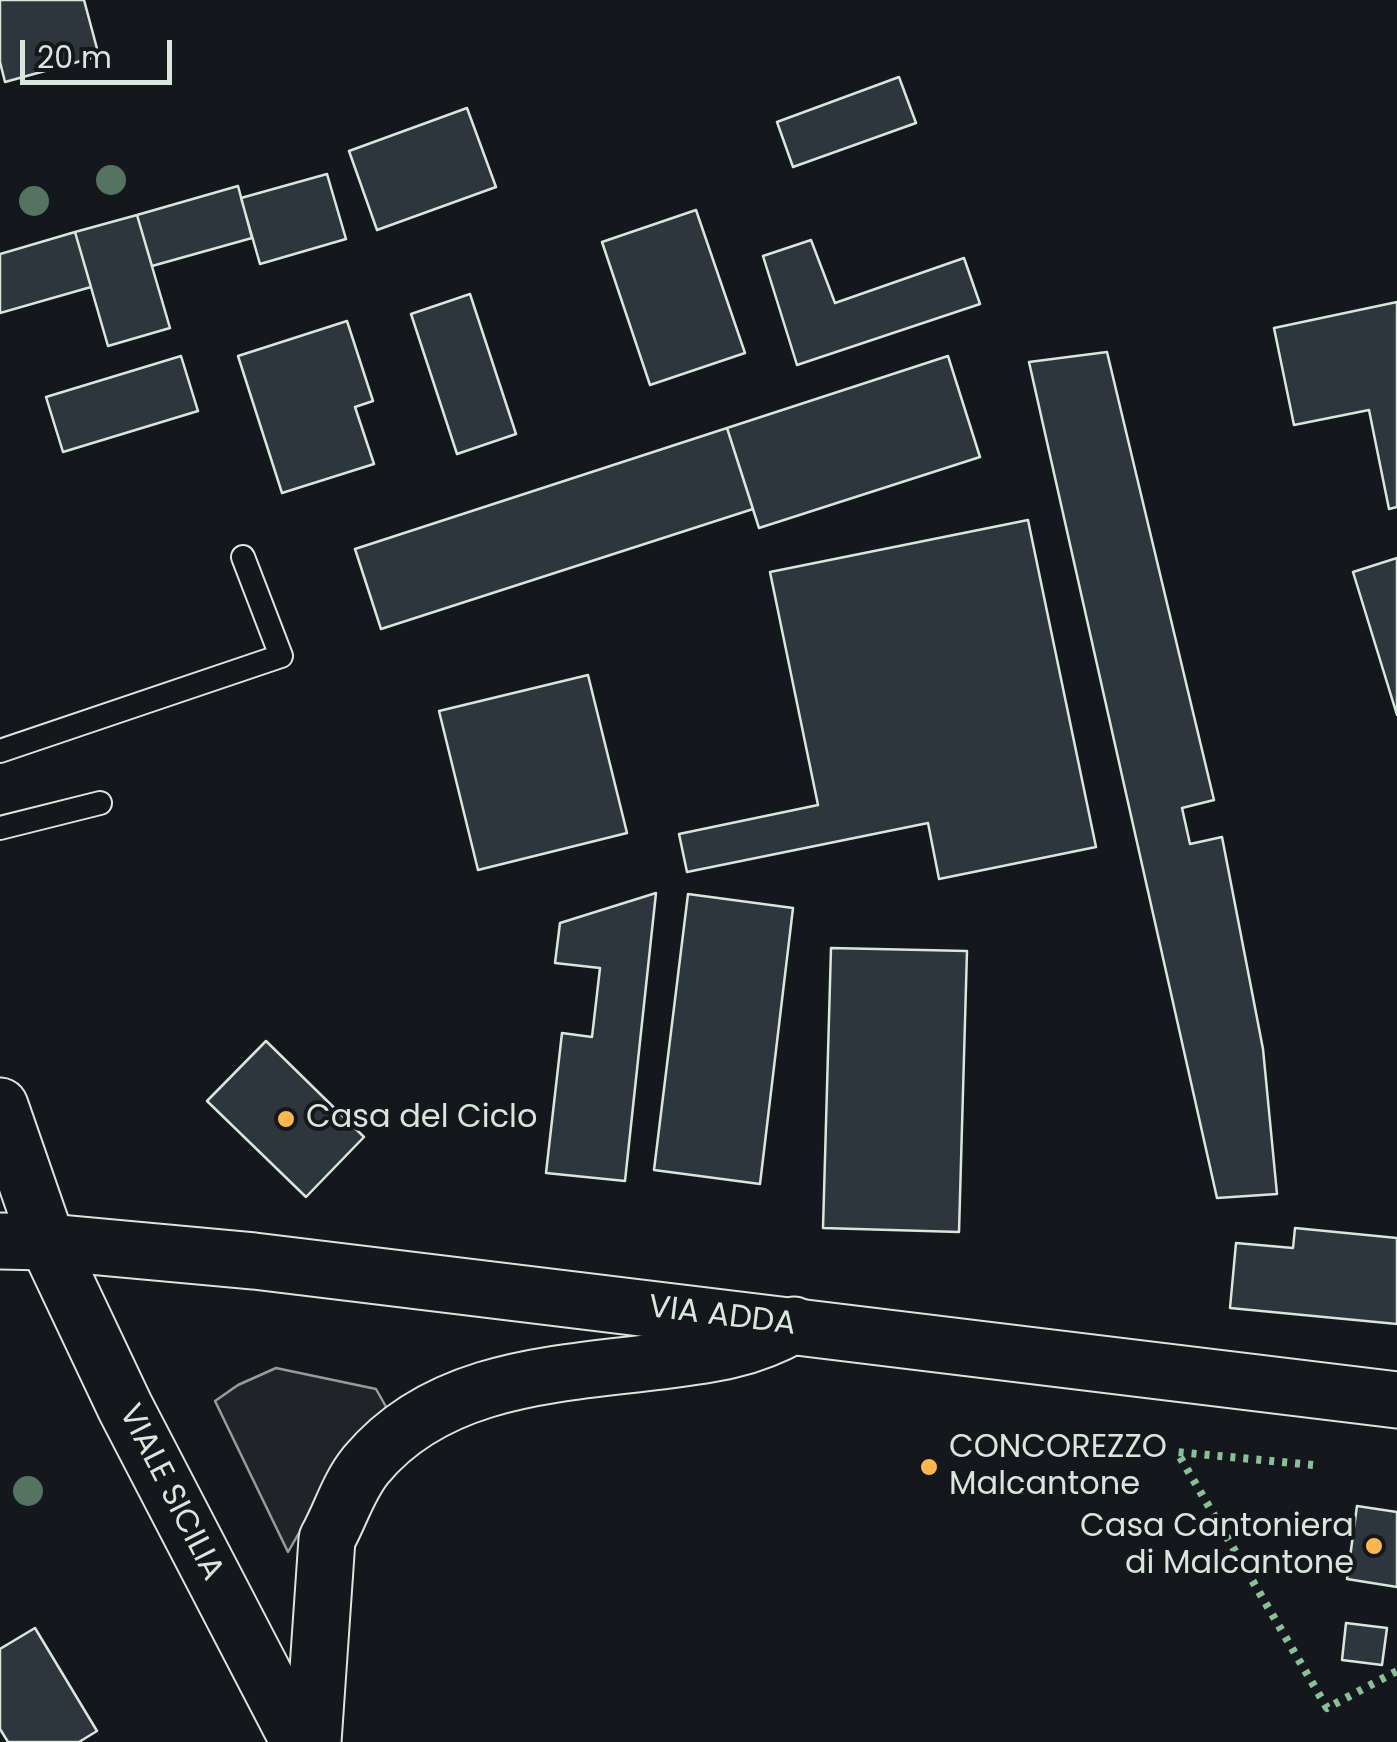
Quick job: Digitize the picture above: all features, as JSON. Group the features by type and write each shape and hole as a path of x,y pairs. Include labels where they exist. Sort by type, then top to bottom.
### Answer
{"main road":[{"name":"VIALE SICILIA","path":"0,1106 23,1242 126,1408 299,1742"},
{"name":"VIA ADDA","path":"23,1242 254,1261 1397,1400"},
{"path":"313,1742 327,1538 356,1479 395,1436 446,1404 511,1382 718,1354 754,1345 794,1325"}],"lane":[{"path":"0,751 281,656 244,558"},
{"path":"0,828 100,803"}],"shaded area":[{"path":"276,1368 376,1389 389,1412 307,1519 288,1552 215,1401 238,1385"}],"building":[{"path":"0,0 84,0 99,56 5,82 0,62"},
{"path":"899,77 916,123 793,167 777,122"},
{"path":"467,108 496,187 377,230 349,151"},
{"path":"327,174 346,239 260,264 241,198"},
{"path":"238,186 252,238 152,266 137,215"},
{"path":"696,210 745,353 650,385 602,242"},
{"path":"137,215 170,328 108,346 75,232"},
{"path":"75,232 91,287 0,313 0,254"},
{"path":"811,240 835,303 964,258 980,304 797,365 763,256"},
{"path":"470,294 516,434 457,454 411,314"},
{"path":"1397,302 1397,507 1389,509 1369,410 1294,425 1274,328"},
{"path":"347,321 373,401 355,407 374,464 282,493 238,356"},
{"path":"1107,352 1214,800 1182,808 1190,844 1222,837 1263,1049 1277,1194 1217,1198 1029,362"},
{"path":"181,356 198,411 63,452 46,397"},
{"path":"948,356 980,457 759,528 727,428"},
{"path":"727,428 753,509 381,629 355,549"},
{"path":"1028,520 1096,847 939,879 928,823 687,872 679,834 818,805 770,572"},
{"path":"1397,558 1397,715 1353,572"},
{"path":"588,675 627,833 478,870 439,711"},
{"path":"656,893 625,1181 546,1173 562,1033 592,1037 600,968 555,963 560,923"},
{"path":"688,894 793,908 760,1184 654,1170"},
{"path":"831,948 967,951 959,1232 823,1228"},
{"name":"Casa del Ciclo","path":"266,1041 364,1137 306,1197 207,1101"},
{"path":"1295,1228 1397,1238 1397,1324 1230,1308 1236,1243 1293,1248"},
{"name":"Casa Cantoniera di Malcantone","path":"1357,1506 1397,1512 1397,1587 1347,1579"},
{"path":"1346,1623 1387,1628 1382,1665 1342,1660"},
{"path":"35,1628 97,1731 79,1742 8,1742 0,1729 0,1649"}],"hedge":[{"path":"1313,1465 1177,1452 1327,1708 1397,1671"}],"place":[{"name":"Casa del Ciclo","path":"286,1119"},
{"name":"CONCOREZZO Malcantone","path":"929,1467"},
{"name":"Casa Cantoniera di Malcantone","path":"1374,1546"}]}
